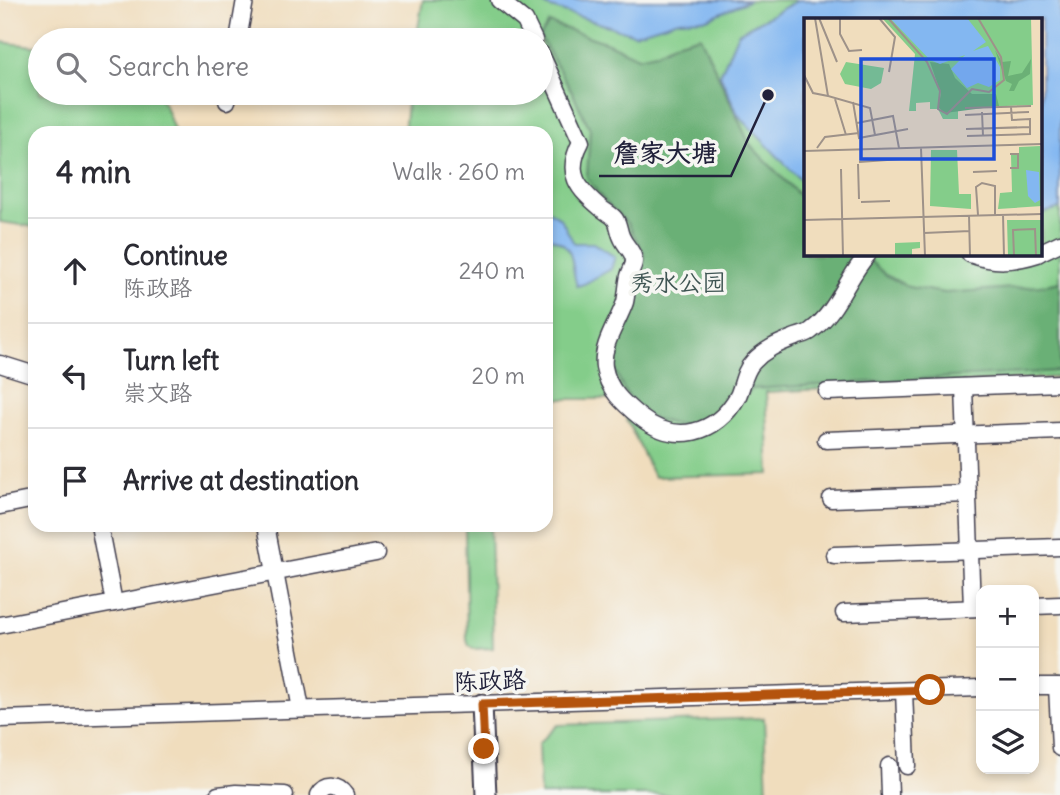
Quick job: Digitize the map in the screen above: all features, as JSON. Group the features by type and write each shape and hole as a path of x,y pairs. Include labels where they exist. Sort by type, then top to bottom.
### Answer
{"main road":[{"path":"482,704 486,795"}],"street":[{"path":"240,28 245,0"},
{"path":"499,0 525,21 528,28"},
{"path":"553,80 581,142 574,162 575,181 589,198 616,219 621,237 633,256 634,267 629,275 624,305 612,329 604,356 605,369 614,392 649,425 671,433 690,434 714,421 734,402 748,367 770,347 813,330 831,311 856,267 866,256"},
{"path":"1042,252 1060,243"},
{"path":"976,256 987,260 1007,261 1027,256"},
{"path":"0,363 28,373"},
{"path":"827,392 1060,383"},
{"path":"964,387 970,550 976,600"},
{"path":"826,440 1060,431"},
{"path":"831,499 968,494"},
{"path":"0,506 28,500"},
{"path":"100,532 114,603"},
{"path":"267,532 301,709"},
{"path":"834,555 1060,547"},
{"path":"0,625 376,553"},
{"path":"1039,606 1060,605"},
{"path":"844,613 976,608"},
{"path":"1039,687 1059,686 1060,748"},
{"name":"陈政路","path":"0,719 976,688"},
{"path":"904,691 908,766"},
{"path":"889,766 890,795"},
{"path":"319,795 326,787 333,786 340,788 345,795"},
{"path":"218,795 285,795"}],"green space":[{"name":"秀水公园","path":"423,0 1060,0 1060,377 766,392 770,474 654,477 626,417 614,399 554,399 553,126 405,126 407,105 553,105 553,28 418,28"},
{"path":"549,23 608,43 638,57 700,36 750,145 804,200 804,256 864,256 886,275 908,287 945,293 1060,282 1060,371 752,389 719,423 673,424 645,416 625,392 611,362 611,348 621,331 642,276 644,254 628,224 602,198 587,178 590,129 553,59 553,28 546,28"},
{"path":"0,42 28,46 28,105 164,105 172,126 28,126 28,226 0,222"},
{"path":"465,532 490,532 493,648 473,649 467,640"},
{"path":"764,718 767,795 540,795 538,744 558,725"}],"water":[{"path":"539,0 750,0 707,19 679,20 634,34 548,7"},
{"path":"798,0 1060,0 1060,208 1042,214 1042,18 804,18 804,184 738,115 720,75 738,33"},
{"path":"553,213 561,220 574,243 593,243 615,257 611,269 577,286 568,249 553,239"}],"place":[{"name":"詹家大塘","path":"768,95"}],"route":[{"path":"484,749 482,704 930,690"}]}
